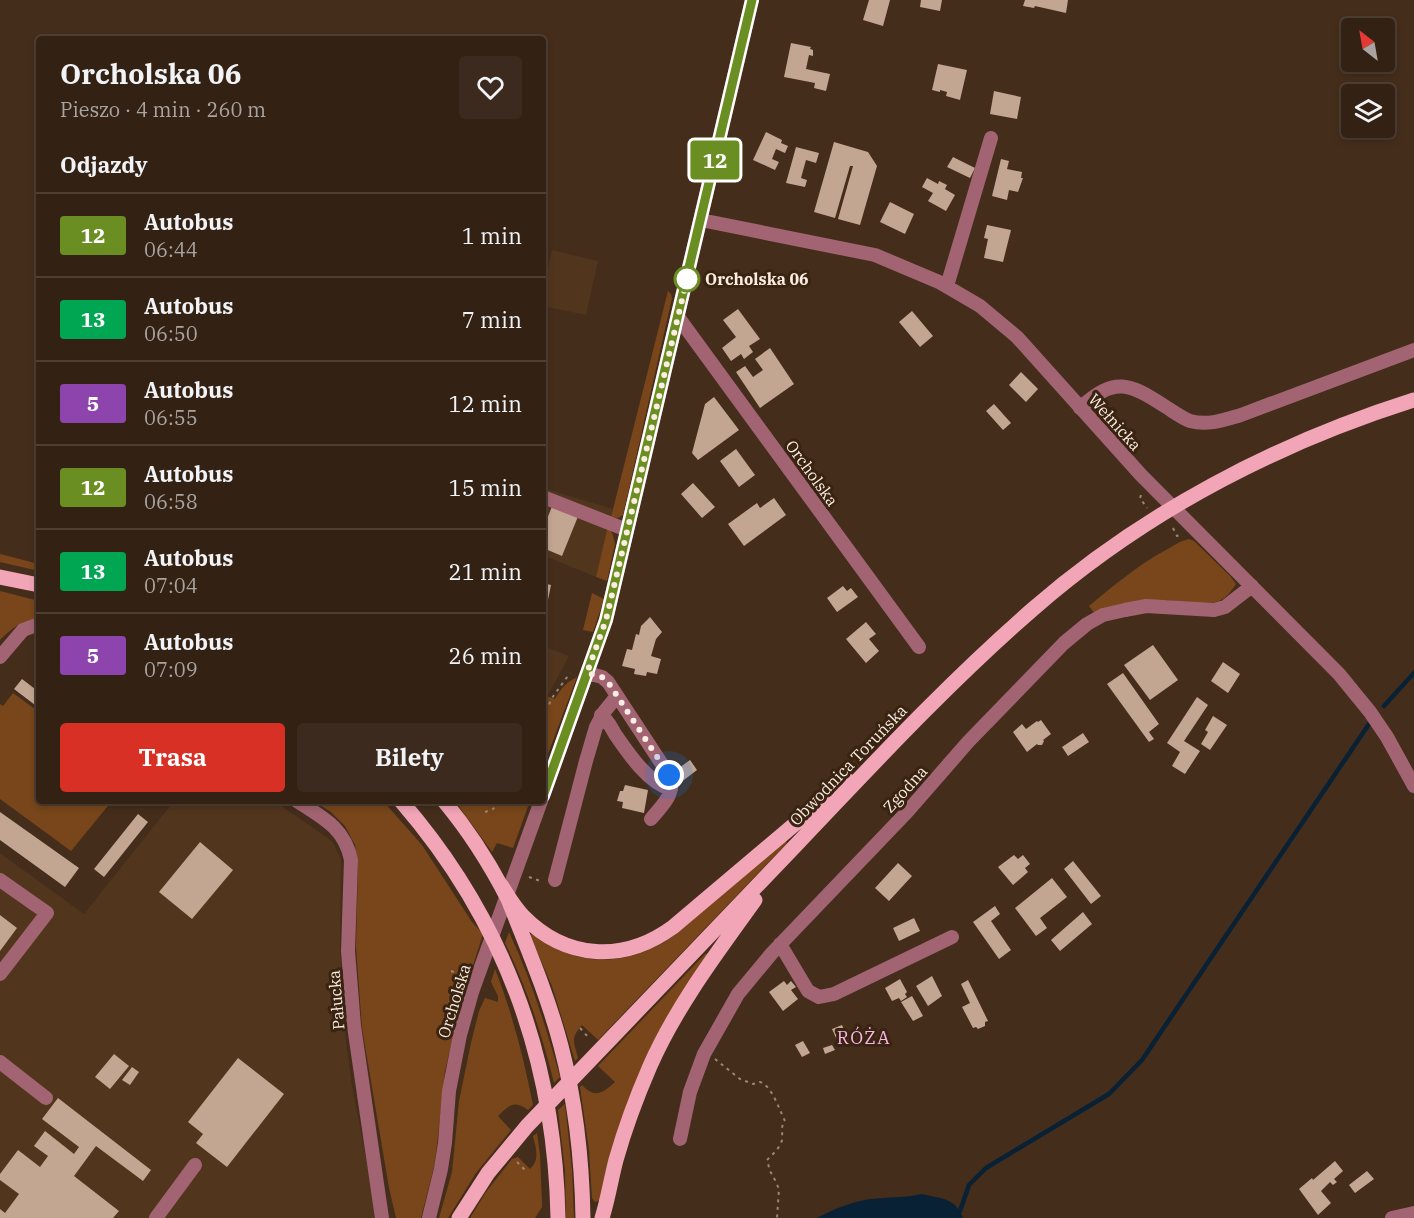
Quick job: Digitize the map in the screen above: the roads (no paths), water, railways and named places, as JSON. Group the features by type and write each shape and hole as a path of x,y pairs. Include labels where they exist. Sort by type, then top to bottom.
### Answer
{"main road":[{"name":"Obwodnica Toruńska","path":"459,1218 488,1173 528,1126 898,738 1034,607 1102,555 1165,513 1247,467 1301,441 1414,400"},
{"path":"0,577 36,586"},
{"path":"446,804 478,846 513,880 515,906 527,920 550,938 562,943 586,951 615,952 654,940 673,927 898,738"},
{"path":"403,804 464,886 485,922 518,994 535,1048 549,1107 556,1163 558,1218"},
{"path":"603,1218 629,1120 650,1066 664,1038 693,987 726,939 778,868 815,825"},
{"path":"513,880 511,906 546,997 565,1062 576,1114 580,1143 583,1218"}],"street":[{"path":"546,788 606,620 752,0"},
{"path":"947,286 992,138"},
{"name":"Wełnicka","path":"700,220 875,255 947,286 980,306 1017,337 1141,475 1339,674 1387,737 1414,786"},
{"name":"Orcholska","path":"678,318 919,647"},
{"path":"1080,408 1097,393 1115,386 1126,386 1146,394 1189,421 1204,424 1218,422 1414,350"},
{"path":"546,498 627,530"},
{"name":"Zgodna","path":"680,1138 690,1092 704,1054 738,994 780,944 907,812 968,742 1064,643 1087,624 1103,615 1146,606 1214,610 1224,607 1252,586"},
{"path":"0,657 23,630 36,625"},
{"path":"587,673 605,679 669,775 671,789 668,798 651,819"},
{"path":"550,881 596,727 617,696"},
{"path":"602,715 638,765 661,785 671,789"},
{"name":"Pałucka","path":"301,804 331,825 349,849 351,860 348,951 354,1026 382,1218"},
{"name":"Orcholska","path":"429,1218 441,1169 453,1066 472,992 540,804"},
{"path":"0,880 47,913 0,974"},
{"path":"780,944 808,991 819,998 834,994 952,937"},
{"path":"0,1062 46,1098"},
{"path":"156,1218 195,1165"},
{"path":"1392,1218 1414,1213"}],"water":[{"path":"922,1194 952,1202 963,1218 817,1218 863,1200"}],"waterway":[{"path":"1384,706 1414,673"},
{"path":"960,1211 969,1185 986,1168 1109,1094 1142,1060 1369,724"}],"place":[{"name":"Orcholska 06","path":"687,279"}],"district":[{"name":"RÓŻA","path":"864,1038"}]}
